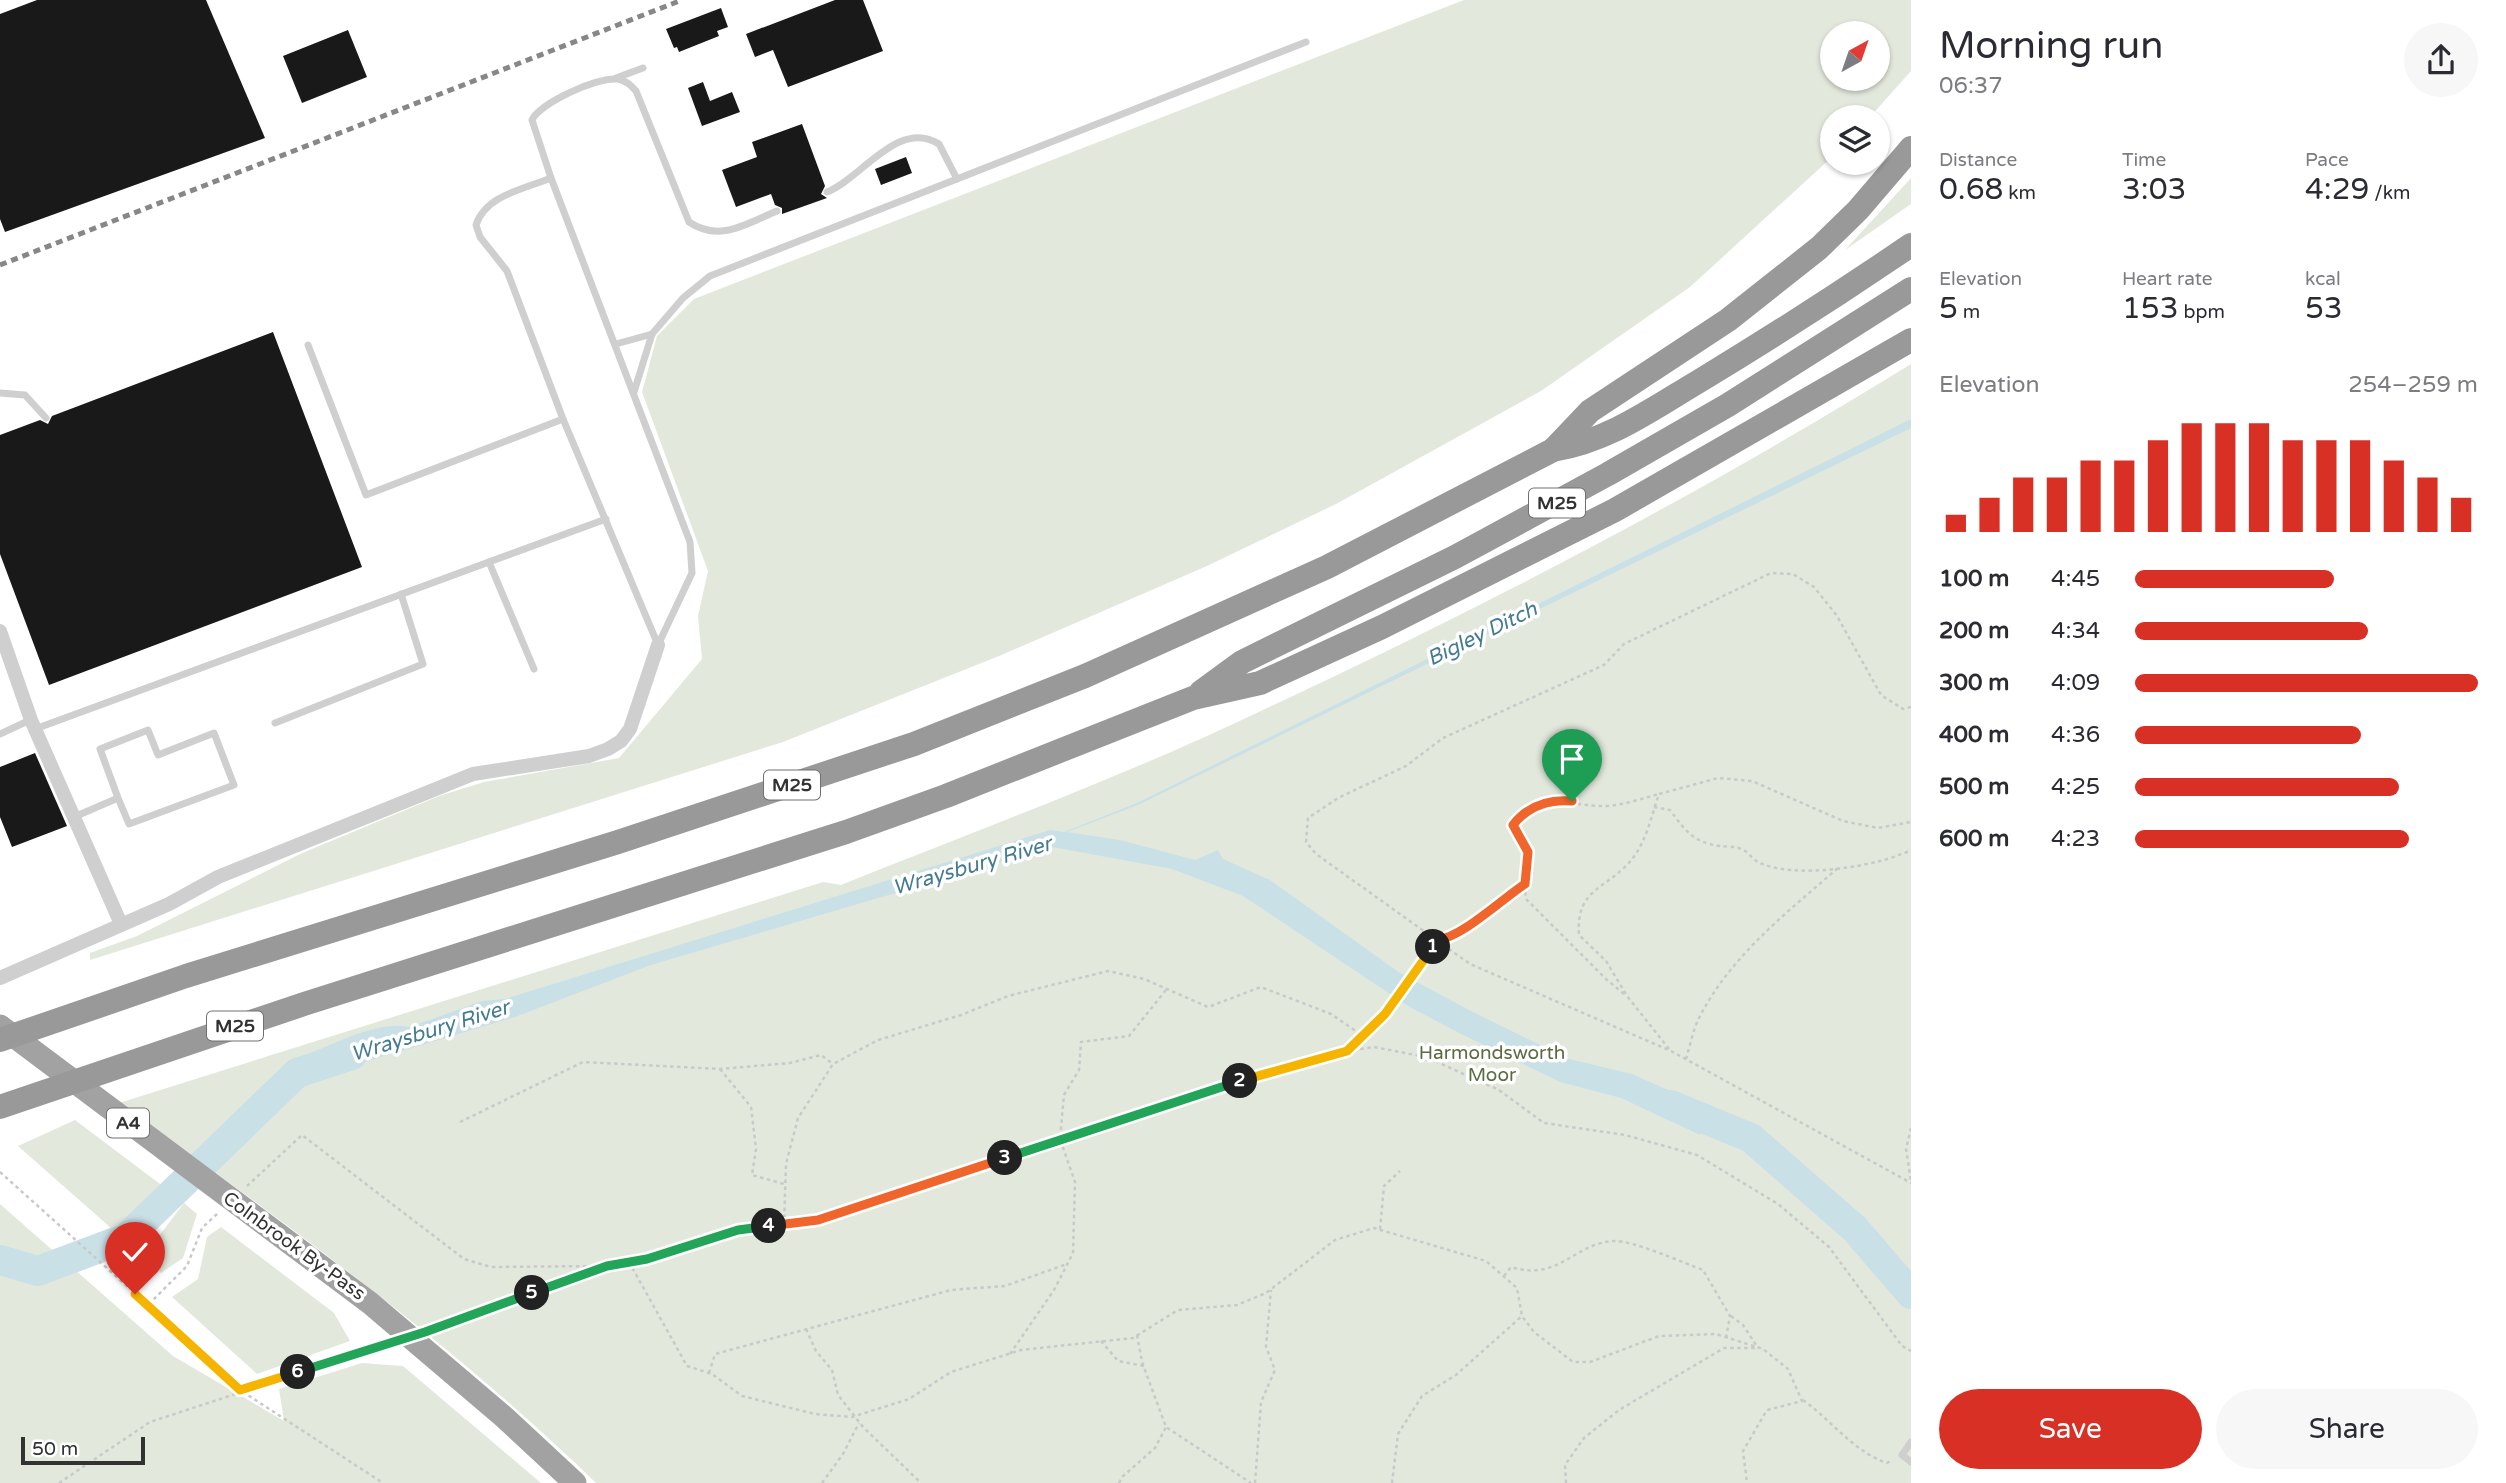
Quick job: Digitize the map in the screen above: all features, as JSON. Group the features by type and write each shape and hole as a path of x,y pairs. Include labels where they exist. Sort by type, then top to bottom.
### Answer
{"highway":[{"path":"1553,450 1590,411 1728,320 1819,248 1858,210 1911,148"},
{"name":"M25","path":"0,1041 186,976 618,842 914,744 1085,676 1327,568 1553,450 1584,444 1614,432 1752,349 1911,245"},
{"name":"M25","path":"0,1107 303,1003 846,832 946,796 1193,698 1242,662 1466,552 1608,474 1728,405 1911,289"},
{"path":"1193,698 1260,683 1490,575 1729,447 1911,340"},
{"name":"Colnbrook By-Pass","path":"0,1026 370,1303 575,1483"}],"street":[{"path":"0,631 33,724 121,924"},
{"path":"0,978 169,904 218,877 472,774 589,756 608,749 621,741 630,729 658,645"}],"lane":[{"path":"634,393 652,334 683,298 710,276 1306,42"},
{"path":"643,68 569,93 536,112 533,128 678,508 693,557 692,573 658,645"},
{"path":"612,79 626,82 636,91 690,222 707,232 722,233 777,211"},
{"path":"827,192 842,186 889,147 919,138 935,141 943,148 957,179"},
{"path":"551,178 494,200 483,209 476,225 480,237 508,271 563,419 658,645"},
{"path":"616,344 652,334"},
{"path":"308,345 366,495 563,419"},
{"path":"0,393 25,395 46,418"},
{"path":"0,734 401,594 606,519"},
{"path":"489,562 534,669"},
{"path":"275,723 424,664 401,594"},
{"path":"148,730 158,755 214,733 234,786 129,824 118,798 100,749 148,730"},
{"path":"74,817 118,798"},
{"path":"1911,1442 1902,1455 1911,1462"}],"path":[{"path":"1911,707 1903,709 1881,695 1837,616 1814,587 1793,574 1771,573 1624,644 1604,665 1443,738 1406,766 1338,798 1308,818 1306,842 1316,854 1470,964 1671,1051 1911,1182"},
{"path":"1627,996 1606,979 1526,899 1528,852 1513,825 1522,813 1553,800 1600,806 1626,803 1718,778 1752,781 1843,821 1878,828 1911,822"},
{"path":"1658,794 1636,855 1620,872 1583,900 1578,919 1579,935 1606,961 1627,996 1671,1051"},
{"path":"1654,807 1670,810 1690,837 1715,845 1742,849 1758,862 1793,868 1839,867 1900,855 1911,850"},
{"path":"1686,1059 1698,1019 1722,981 1759,937 1839,867"},
{"path":"1347,1051 1385,1014 1438,941 1485,917 1503,898 1525,884"},
{"path":"784,1224 786,1164 798,1118 833,1064 878,1040 961,1015 1008,996 1108,971 1144,979 1208,1007 1261,987 1331,1014 1363,1036"},
{"path":"1010,1353 1054,1290 1073,1253 1075,1182 1060,1139 1064,1095 1079,1070 1081,1042 1129,1036 1167,989"},
{"path":"59,1483 150,1422 240,1390 410,1336 607,1266 738,1230 818,1220 1202,1092 1347,1051 1374,1047 1426,1057 1500,1090 1544,1123 1625,1135 1697,1155 1778,1204 1829,1247 1902,1346 1911,1351"},
{"path":"460,1122 583,1062 720,1069 790,1063 821,1055 833,1064"},
{"path":"720,1069 751,1107 756,1149 752,1175 785,1184"},
{"path":"1911,1128 1906,1149 1911,1182"},
{"path":"242,1191 302,1135 464,1259 491,1267 607,1266"},
{"path":"1380,1229 1384,1186 1400,1171"},
{"path":"0,1172 240,1390 383,1483"},
{"path":"148,1305 187,1266 202,1228 222,1209"},
{"path":"629,1262 687,1366 709,1373 742,1396 816,1414 854,1416 909,1399 951,1372 1010,1353 1137,1335 1178,1310 1237,1305 1271,1290 1335,1240 1374,1228 1486,1261 1517,1288 1522,1316 1534,1332 1573,1362 1590,1362 1659,1336 1716,1334 1758,1348 1788,1369 1801,1398 1828,1418 1868,1457 1887,1463 1902,1455"},
{"path":"1503,1276 1511,1267 1522,1271 1553,1269 1584,1251 1615,1241 1703,1270 1730,1316 1743,1325 1758,1348"},
{"path":"709,1373 715,1354 951,1290 1005,1286 1067,1264"},
{"path":"1137,1335 1144,1366 1166,1427 1253,1483 1261,1402 1275,1370 1266,1347 1271,1290"},
{"path":"1392,1483 1398,1434 1422,1396 1456,1375 1522,1316"},
{"path":"1726,1338 1730,1316"},
{"path":"806,1329 816,1351 832,1370 838,1395 859,1423 922,1483"},
{"path":"1101,1341 1118,1361 1144,1366"},
{"path":"1566,1483 1565,1465 1584,1438 1619,1410 1724,1348 1758,1348"},
{"path":"1746,1483 1743,1451 1767,1410 1802,1401 1801,1398"},
{"path":"822,1483 843,1454 859,1423"},
{"path":"1119,1483 1154,1448 1166,1427"}],"green space":[{"path":"1464,0 1911,0 1911,71 1881,105 1820,105 1820,168 1690,287 1541,391 1336,504 1207,566 999,656 783,742 90,960 90,953 137,936 300,854 439,796 484,782 619,758 702,659 698,616 708,571 642,392 657,336 694,299"},
{"path":"1911,178 1911,204 1845,250"},
{"name":"Harmondsworth Moor","path":"1911,364 1911,1483 596,1483 483,1380 365,1284 119,1103 823,882 841,885 1116,775 1297,694 1565,561 1740,466"},
{"path":"75,1120 168,1190 155,1207 111,1228 18,1146"},
{"path":"184,1203 197,1214 183,1258 161,1273 144,1256"},
{"path":"0,1204 173,1356 284,1421 279,1389 362,1363 403,1366 541,1483 0,1483"},
{"path":"221,1227 334,1313 350,1341 257,1374 172,1297 198,1279 207,1237"}],"water":[{"name":"Bigley Ditch","path":"1911,419 1911,428 1138,805 1067,832 1120,840 1195,860 1218,850 1223,859 1270,880 1400,973 1473,1012 1569,1059 1632,1074 1713,1110 1700,1135 1621,1098 1560,1082 1461,1034 1408,1006 1243,896 1172,869 1052,847 651,965 515,1017 318,1076 310,1053 359,1033 385,1027 410,1027 482,1001 505,999 1050,830 1064,832 1137,803"}],"building":[{"path":"37,0 206,0 265,138 5,232 0,219 0,14"},
{"path":"835,0 863,0 883,51 788,87 773,50 755,57 746,34"},
{"path":"721,8 728,27 717,31 719,36 679,52 677,47 674,48 666,29"},
{"path":"348,30 367,77 302,103 283,56"},
{"path":"703,82 710,101 732,92 740,112 702,126 688,88"},
{"path":"802,124 825,186 821,194 827,198 782,214 782,208 775,205 771,194 736,207 722,170 757,157 752,142"},
{"path":"906,157 912,173 881,185 875,169"},
{"path":"273,332 362,567 49,685 0,554 0,435 40,420 48,424 52,416"},
{"path":"35,753 67,826 12,847 0,817 0,767"}],"waterway":[{"name":"Wraysbury River","path":"0,1260 38,1271 126,1238 297,1073 352,1055"},
{"name":"Wraysbury River","path":"1671,1105 1751,1138 1855,1229 1911,1294"}],"railway":[{"path":"0,265 682,0"}],"route":[{"path":"135,1294 240,1390 425,1332 607,1266 647,1259 738,1230 818,1220 1202,1092 1347,1051 1385,1014 1437,940 1439,942 1464,926 1485,917 1508,893 1525,884 1528,852 1513,825 1522,813 1553,800 1572,801"}]}
